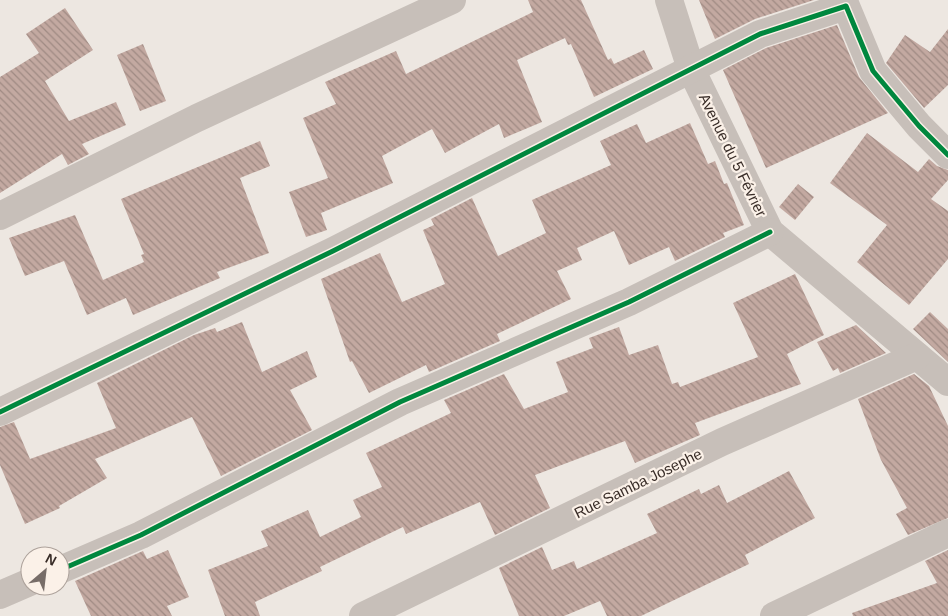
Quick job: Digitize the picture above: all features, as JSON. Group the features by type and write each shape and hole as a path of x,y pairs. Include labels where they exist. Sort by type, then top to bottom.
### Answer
{"street":[{"path":"0,216 197,118 452,0"},
{"name":"Avenue du 5 Février","path":"669,0 691,69 770,232 948,382"},
{"path":"0,412 333,251 760,34 846,6 873,71 919,126 948,155"},
{"path":"70,566 141,535 400,402 628,302 770,232"},
{"name":"Rue Samba Josephe","path":"363,616 722,442 917,356"},
{"path":"774,616 948,533"},
{"path":"2,599 20,588"}],"building":[{"path":"528,0 581,0 608,60 611,58 614,64 644,50 653,69 594,97 571,44 568,45 565,38 517,60 542,122 504,138 499,124 445,153 432,129 382,156 393,183 321,213 327,230 306,237 289,192 328,178 303,118 336,104 325,82 396,51 406,74 533,12"},
{"path":"699,0 814,0 755,19 715,39"},
{"path":"65,8 93,50 45,81 69,121 116,102 126,125 82,144 89,154 68,165 62,154 0,193 0,77 39,53 26,34"},
{"path":"837,25 859,77 888,113 766,168 723,70 766,48"},
{"path":"948,29 948,85 924,108 886,63 905,35 930,52"},
{"path":"143,44 166,101 140,111 117,55"},
{"path":"690,123 708,164 715,161 724,184 727,183 744,225 723,233 725,237 675,261 669,247 629,265 614,231 577,248 582,260 557,271 571,299 497,334 500,341 429,372 426,365 369,393 352,361 350,362 321,279 380,253 402,302 445,284 423,230 434,225 431,219 472,198 498,256 546,233 532,200 611,165 600,141 637,124 646,143"},
{"path":"867,133 918,172 929,159 937,166 948,170 948,180 931,199 948,211 948,259 909,305 857,262 887,225 830,183"},
{"path":"260,141 270,166 240,178 269,253 217,272 220,278 133,315 126,298 87,315 64,261 25,276 9,238 75,215 103,280 144,262 141,255 144,254 121,199"},
{"path":"798,184 814,197 795,220 779,207"},
{"path":"795,274 824,335 787,354 801,384 695,423 700,435 635,463 625,441 535,475 550,508 495,535 480,502 406,534 403,527 320,567 322,571 255,602 260,616 225,616 208,570 268,546 261,531 308,510 320,537 361,517 353,500 382,487 366,453 451,413 444,400 504,374 524,409 568,392 556,362 593,348 589,338 619,327 629,355 658,345 672,384 678,382 680,387 758,357 733,303"},
{"path":"930,312 948,329 948,362 913,329"},
{"path":"242,322 262,372 307,351 317,377 290,390 312,430 221,476 192,417 95,459 107,478 59,506 60,508 25,524 0,465 0,427 14,422 30,459 116,428 97,383 194,335 215,328 217,332"},
{"path":"856,325 886,353 840,373 838,368 833,371 817,342"},
{"path":"914,374 929,386 948,426 948,518 908,535 896,514 907,508 881,460 858,399"},
{"path":"789,471 815,518 745,555 749,564 641,616 607,616 600,601 564,616 519,616 499,568 542,547 552,570 574,561 577,569 657,533 647,514 699,489 701,494 719,485 727,503"},
{"path":"168,550 189,597 167,606 172,616 91,616 75,581 143,551 147,559"},
{"path":"948,550 948,616 853,616 852,613 937,583 925,561"}],"cycle path":[{"path":"0,412 333,251 760,34 846,6 873,71 919,126 948,155"},
{"path":"70,566 141,535 400,402 629,302 770,232"}]}
